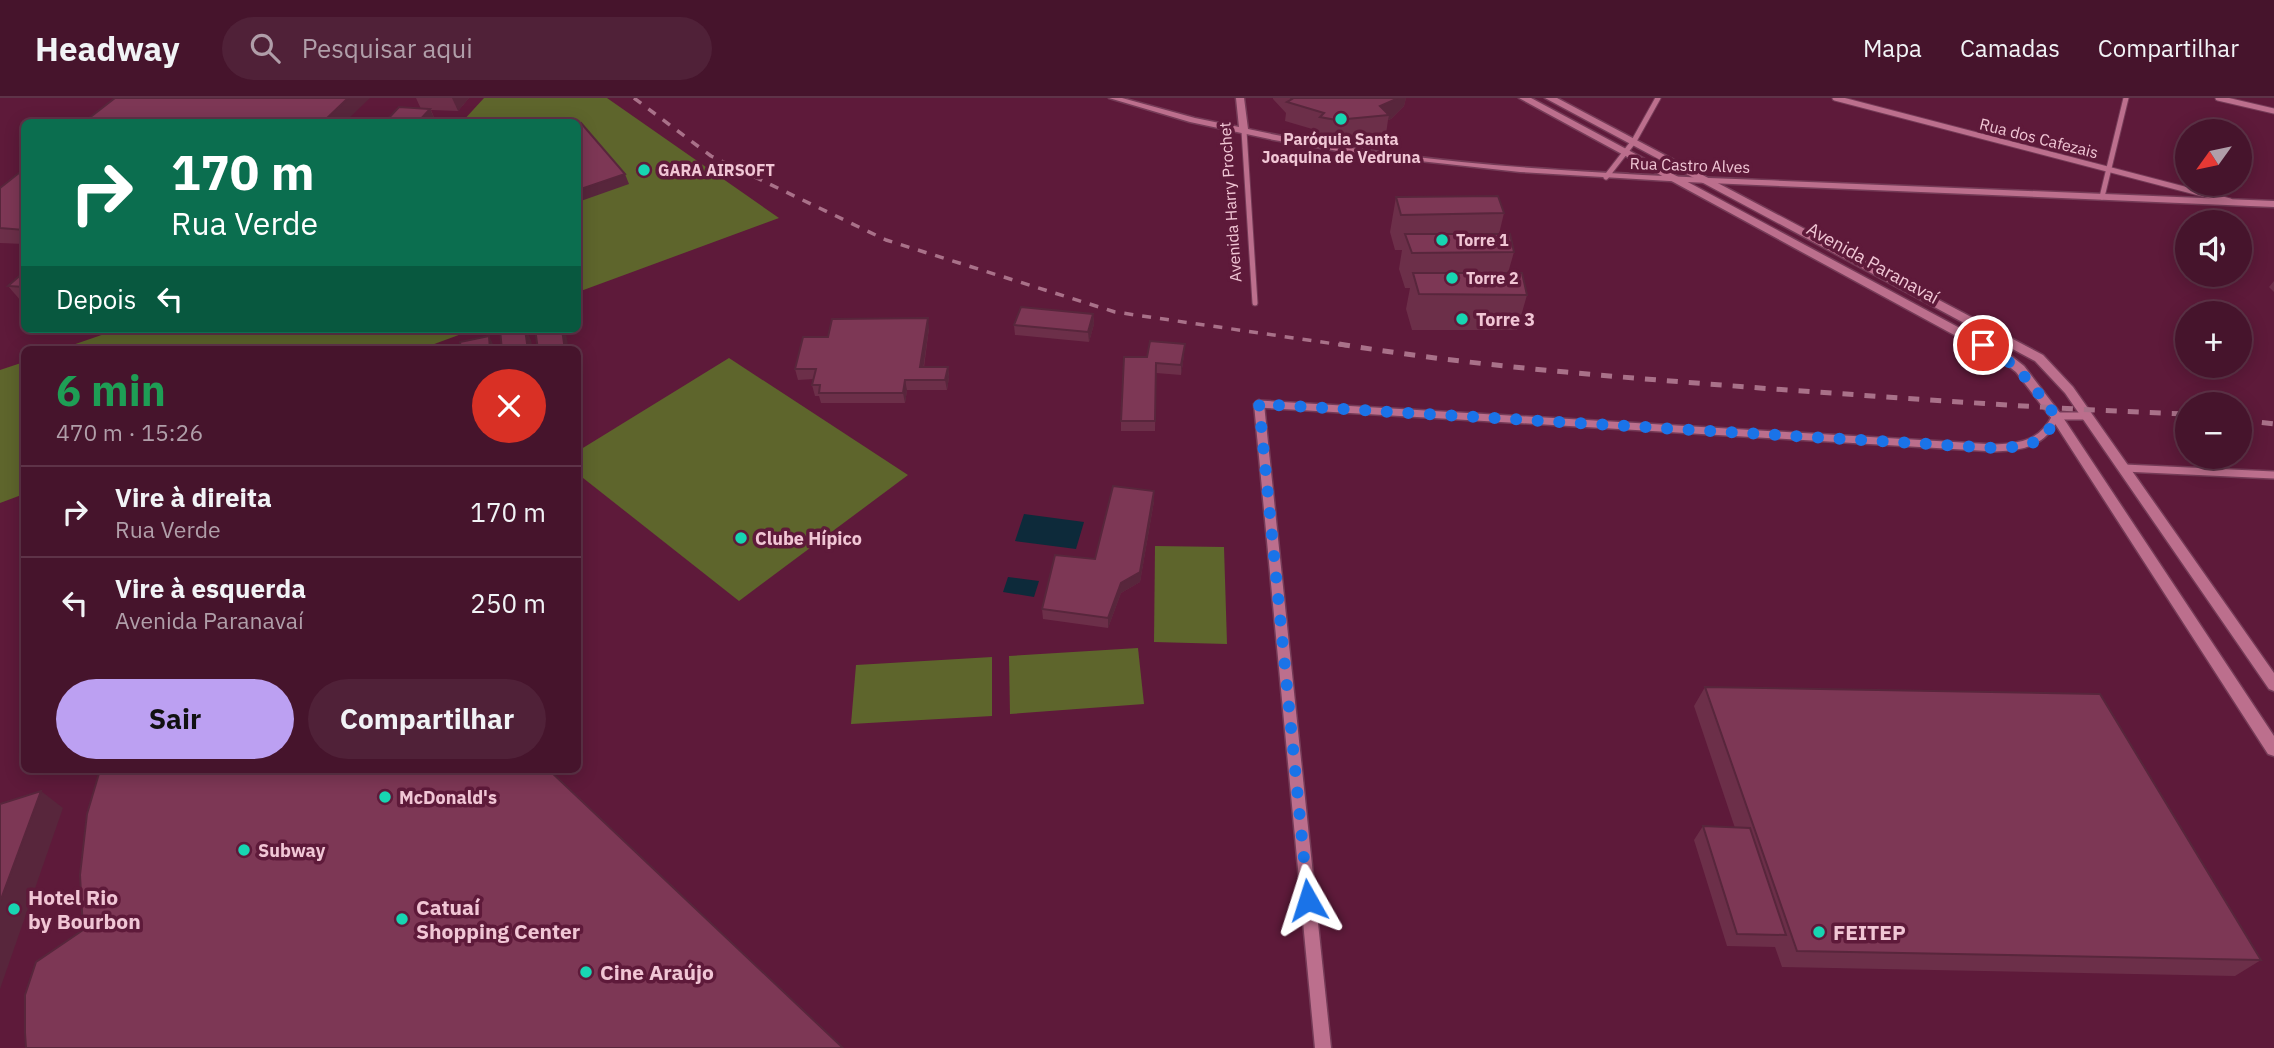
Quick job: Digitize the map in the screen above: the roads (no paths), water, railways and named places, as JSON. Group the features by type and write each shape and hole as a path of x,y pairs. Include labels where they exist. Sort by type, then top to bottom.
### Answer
{"main road":[{"name":"Avenida Paranavaí","path":"1524,98 2006,358 2020,369 2056,416 2274,749"},
{"name":"Avenida Paranavaí","path":"1550,98 2030,352 2061,379 2274,685"}],"street":[{"name":"Rua Castro Alves","path":"1113,98 1244,131 1375,155 1508,170 1682,181 2274,204"},
{"name":"Avenida Harry Prochet","path":"1240,98 1255,303"},
{"path":"1606,177 1634,141 1658,98"},
{"name":"Rua dos Cafezais","path":"1835,98 2238,203"},
{"path":"2102,197 2126,98"},
{"path":"2218,98 2274,111"},
{"path":"1323,1048 1259,404 1995,448 2030,444 2047,435 2056,416 2087,416"},
{"path":"2124,468 2274,475"}],"water":[{"path":"1024,514 1084,522 1076,549 1015,541"},
{"path":"1008,577 1039,581 1034,597 1003,592"}],"railway":[{"path":"634,98 711,156 886,240 1115,312 1349,346"},
{"path":"1339,344 1497,365 1654,380 1974,403 2175,413"},
{"path":"2252,421 2274,424"}],"place":[{"name":"Paróquia Santa Joaquina de Vedruna","path":"1341,119"},
{"name":"GARA AIRSOFT","path":"644,170"},
{"name":"Torre 1","path":"1442,240"},
{"name":"Torre 2","path":"1452,278"},
{"name":"Torre 3","path":"1462,319"},
{"name":"Clube Hípico","path":"741,538"},
{"name":"McDonald's","path":"385,797"},
{"name":"Subway","path":"244,850"},
{"name":"Hotel Rio by Bourbon","path":"14,909"},
{"name":"Catuaí Shopping Center","path":"402,919"},
{"name":"FEITEP","path":"1819,932"},
{"name":"Cine Araújo","path":"586,972"}]}
